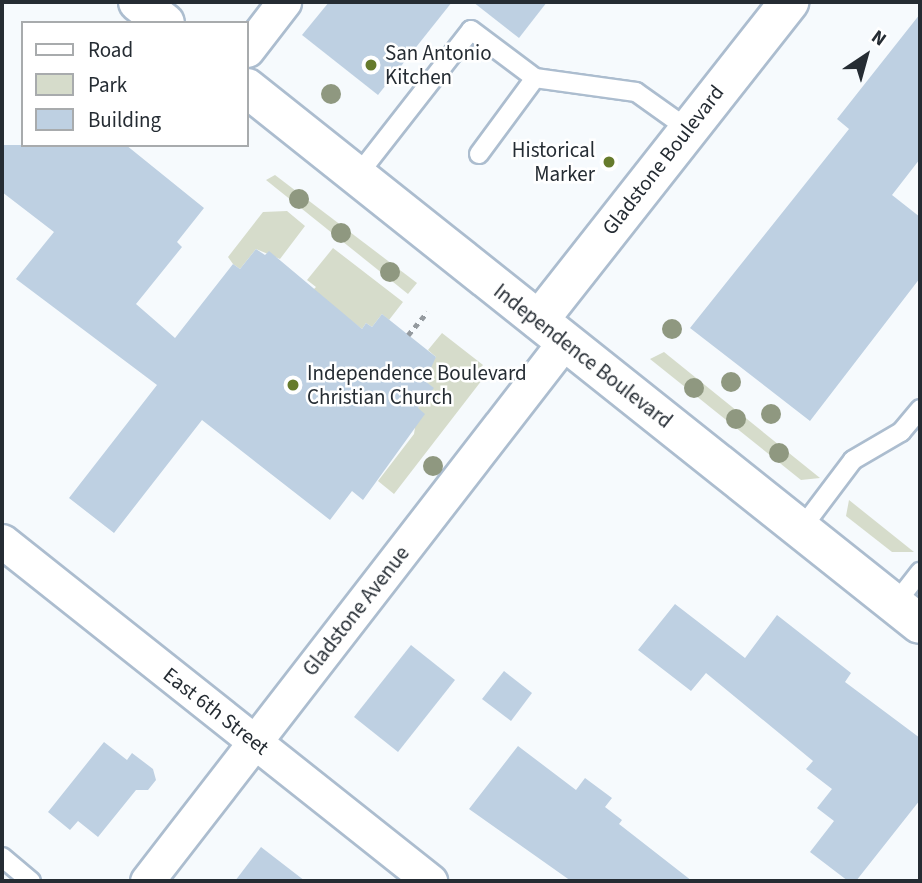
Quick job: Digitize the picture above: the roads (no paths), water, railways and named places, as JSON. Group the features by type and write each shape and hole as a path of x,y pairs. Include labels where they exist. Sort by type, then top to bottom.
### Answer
{"main road":[{"path":"138,2 162,21"},
{"name":"Gladstone Boulevard","path":"552,330 688,129 789,2"},
{"name":"Independence Boulevard","path":"248,89 910,614"}],"street":[{"path":"248,49 284,2"},
{"name":"Gladstone Avenue","path":"147,881 255,741 552,330"},
{"name":"East 6th Street","path":"2,541 430,881"}],"lane":[{"path":"358,176 471,30 535,78 636,92 688,129"},
{"path":"479,154 535,78"},
{"path":"801,529 853,460 901,432 920,409"},
{"path":"910,614 920,572"},
{"path":"2,857 32,881"}],"place":[{"name":"San Antonio Kitchen","path":"371,65"},
{"name":"Historical Marker","path":"609,162"},
{"name":"Independence Boulevard Christian Church","path":"293,385"}]}
